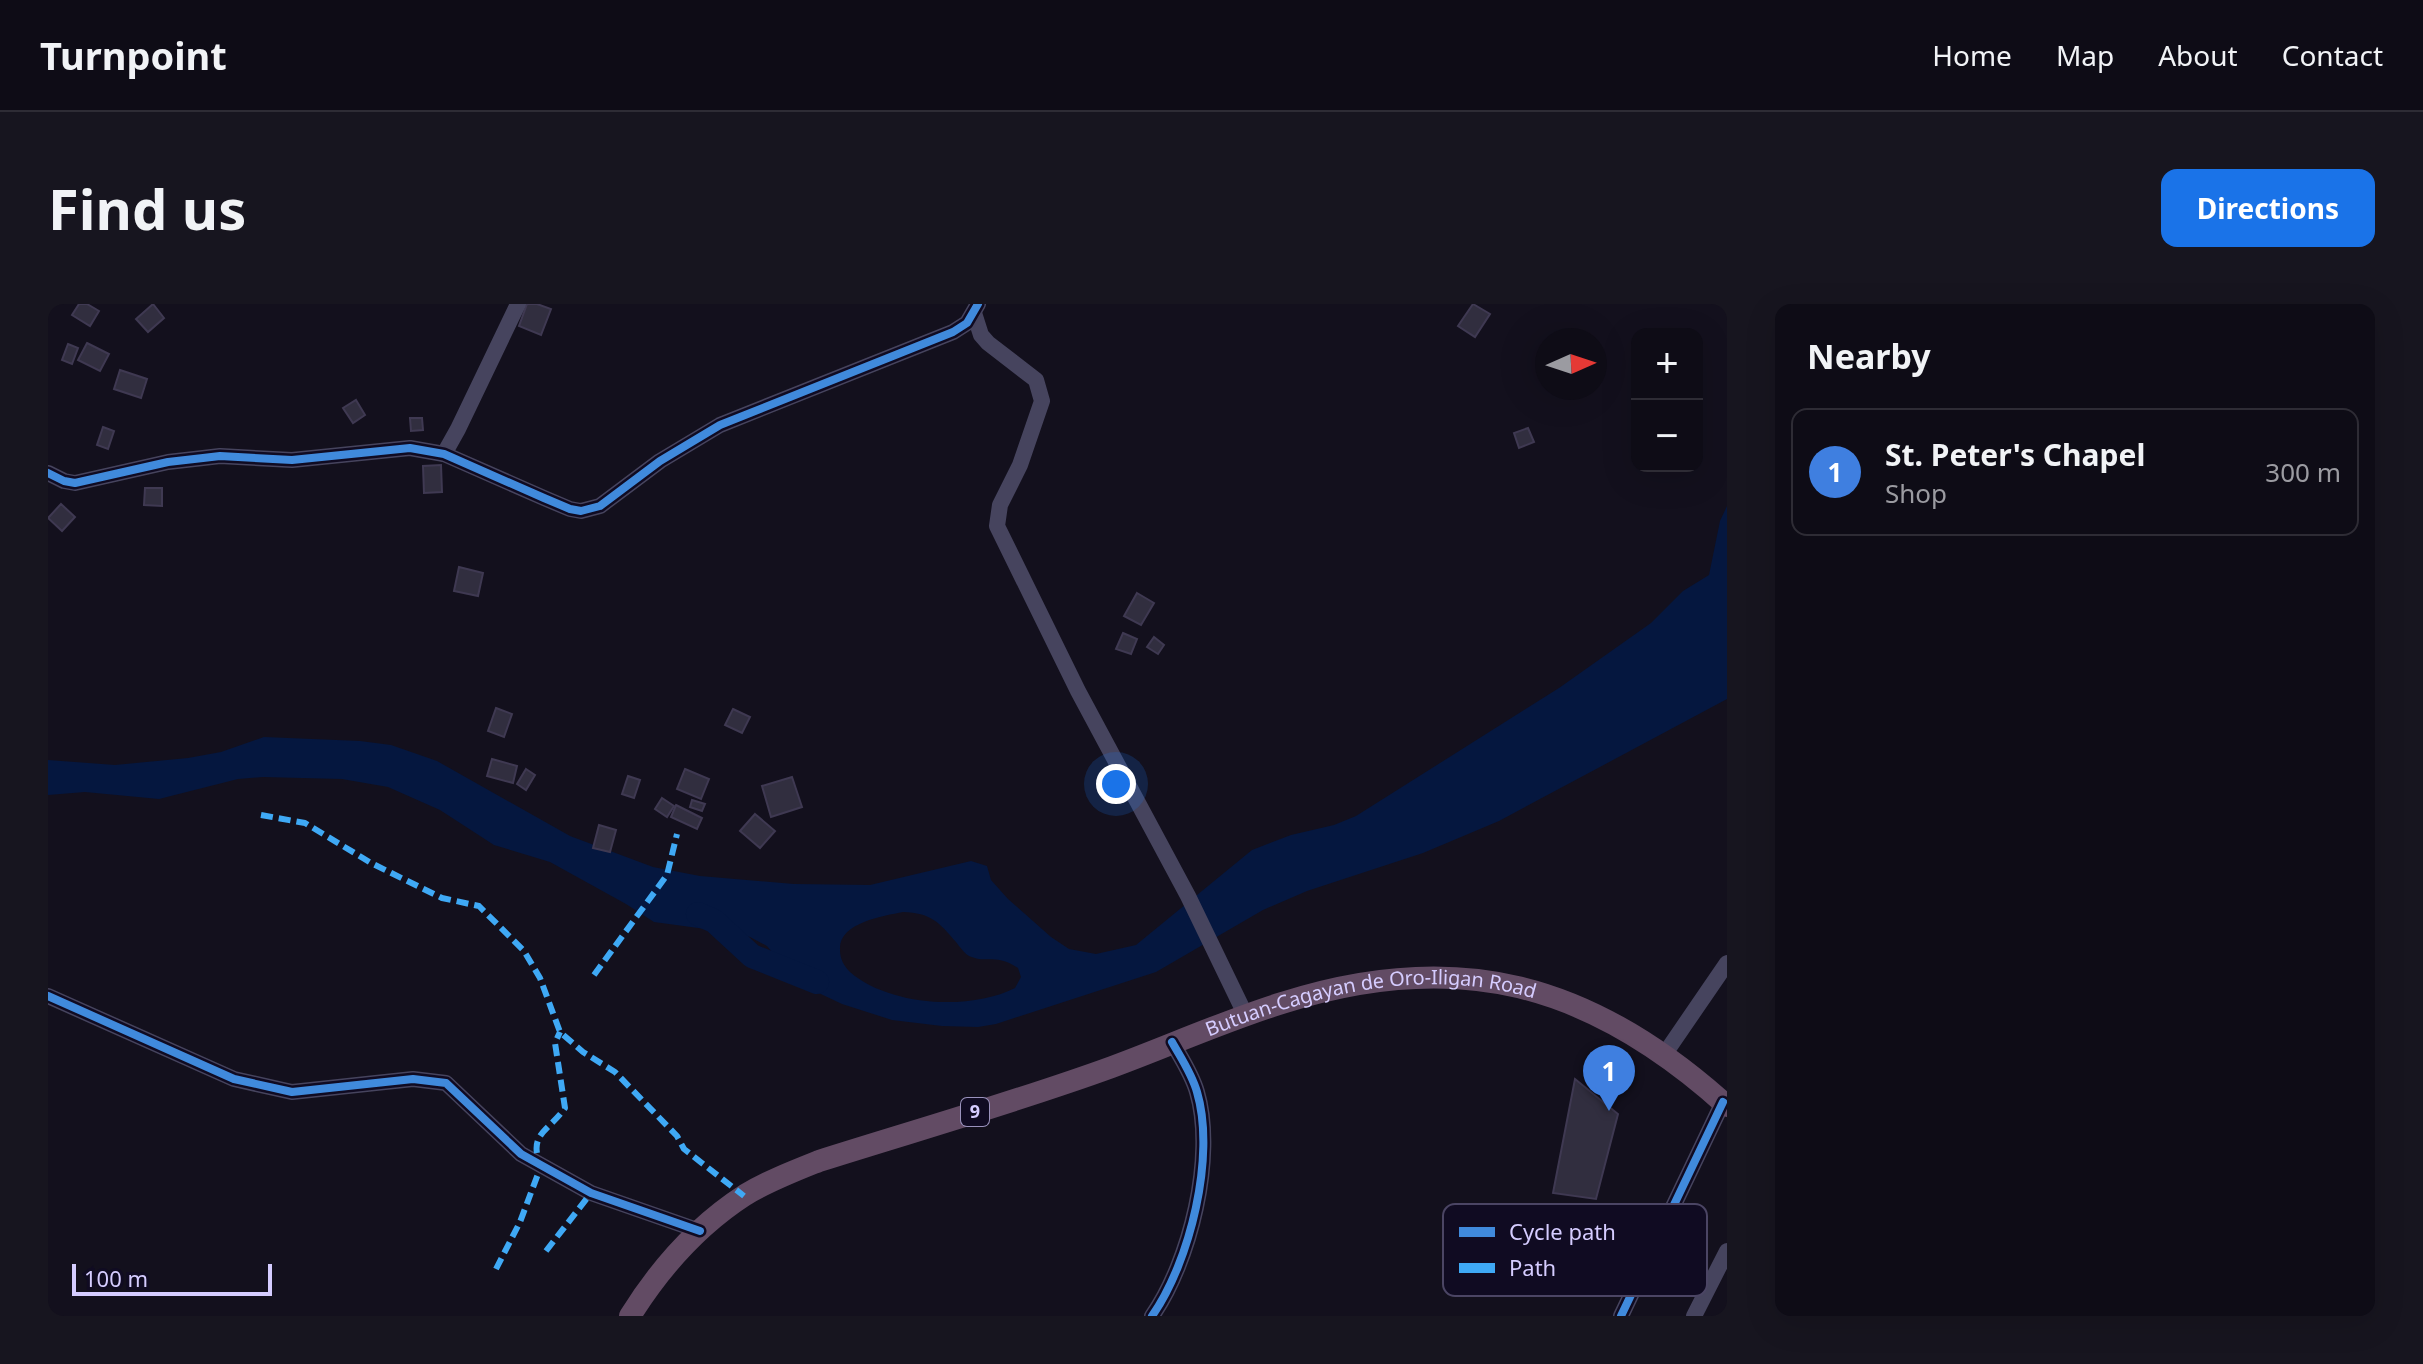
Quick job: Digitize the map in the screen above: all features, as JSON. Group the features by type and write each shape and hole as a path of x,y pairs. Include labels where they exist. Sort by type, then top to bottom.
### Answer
{"highway":[{"name":"Butuan-Cagayan de Oro-Iligan Road","path":"630,1316 664,1266 700,1231 744,1196 819,1161 1072,1081 1281,1003 1367,981 1398,977 1476,978 1578,1005 1664,1055 1725,1104"}],"street":[{"path":"444,454 518,304"},
{"path":"48,473 75,483 168,462 220,456 292,460 410,448 444,454 570,509 588,510 616,496 660,461 720,425 939,338 967,323 976,309"},
{"path":"976,309 981,335 1036,380 1042,401 1020,465 1000,505 997,526 1078,691 1188,896 1246,1016"},
{"path":"1664,1055 1727,963"},
{"path":"48,996 234,1079 265,1088 292,1092 413,1079 446,1083 521,1154 591,1193 700,1231"},
{"path":"1152,1316 1179,1269 1200,1180 1202,1130 1197,1092 1172,1042"},
{"path":"1676,1204 1725,1104"},
{"path":"1707,1290 1727,1251"},
{"path":"1621,1316 1631,1296"},
{"path":"1694,1316 1704,1296"}],"water":[{"path":"1727,506 1727,699 1499,821 1423,853 1307,891 1263,910 1156,972 996,1024 978,1027 892,1020 842,1004 806,987 791,975 767,946 750,937 654,922 550,862 494,845 440,810 388,787 342,779 263,777 238,779 159,799 85,792 48,795 48,760 115,765 188,758 221,752 264,737 391,745 437,761 570,836 653,867 700,876 794,884 870,885 971,861 987,866 991,880 1008,899 1051,937 1069,949 1096,954 1136,945 1252,850 1356,816 1559,688 1651,623 1683,591 1709,575 1720,521","holes":["903,912 939,924 969,956 1003,961 1018,968 1021,977 1015,988 976,1000 930,1001 886,992 848,970 840,950 846,933 863,922"]}],"building":[{"path":"79,304 87,304 99,311 90,326 72,315"},
{"path":"153,304 164,318 148,332 136,319"},
{"path":"527,304 551,309 541,335 519,326"},
{"path":"1473,304 1490,314 1475,337 1458,326"},
{"path":"87,343 109,354 100,371 78,360"},
{"path":"68,344 78,348 72,364 62,360"},
{"path":"120,370 147,379 141,398 114,389"},
{"path":"356,400 365,415 353,423 343,408"},
{"path":"410,418 422,418 423,430 411,431"},
{"path":"103,427 114,431 108,449 97,445"},
{"path":"1528,428 1534,442 1519,448 1514,433"},
{"path":"441,465 442,492 424,493 423,466"},
{"path":"145,488 162,488 162,506 144,505"},
{"path":"61,504 75,517 62,531 48,518"},
{"path":"459,567 483,573 478,596 454,591"},
{"path":"1137,593 1154,603 1141,625 1124,616"},
{"path":"1123,633 1137,639 1131,654 1116,649"},
{"path":"1154,637 1164,645 1158,654 1147,647"},
{"path":"496,708 512,714 504,737 488,731"},
{"path":"733,709 750,717 742,733 725,725"},
{"path":"492,759 517,766 513,783 487,776"},
{"path":"526,769 535,775 526,790 517,784"},
{"path":"685,769 709,779 701,799 677,789"},
{"path":"628,776 640,780 634,798 622,794"},
{"path":"792,777 802,807 771,817 762,786"},
{"path":"662,798 674,806 667,817 655,809"},
{"path":"692,800 705,804 702,811 690,807"},
{"path":"676,805 702,818 697,829 671,817"},
{"path":"755,814 775,831 760,848 740,831"},
{"path":"599,825 616,830 610,852 593,848"},
{"path":"1575,1079 1618,1114 1596,1199 1553,1193"}],"waterway":[{"path":"698,914 714,921 752,956 817,982"}],"marked path":[{"path":"261,815 305,823 371,863 442,898 479,906 524,951 540,978 560,1032 583,1052 615,1072 677,1136 684,1149 744,1196"},
{"path":"594,975 667,875 677,834"},
{"path":"496,1269 520,1222 541,1166 537,1155 538,1140 565,1108 555,1043 560,1032"},
{"path":"546,1251 591,1193"}],"cycle path":[{"path":"48,473 75,483 168,462 220,456 292,460 410,448 444,454 581,511 600,506 660,461 720,425 953,332 967,323 978,304"},
{"path":"48,996 234,1079 292,1092 413,1079 446,1083 521,1154 591,1193 700,1231"},
{"path":"1152,1316 1178,1267 1196,1208 1201,1177 1202,1118 1197,1092 1172,1042"},
{"path":"1674,1204 1723,1102"},
{"path":"1621,1316 1631,1296"}],"place":[{"name":"St. Peter's Chapel","path":"1609,1111"}]}
